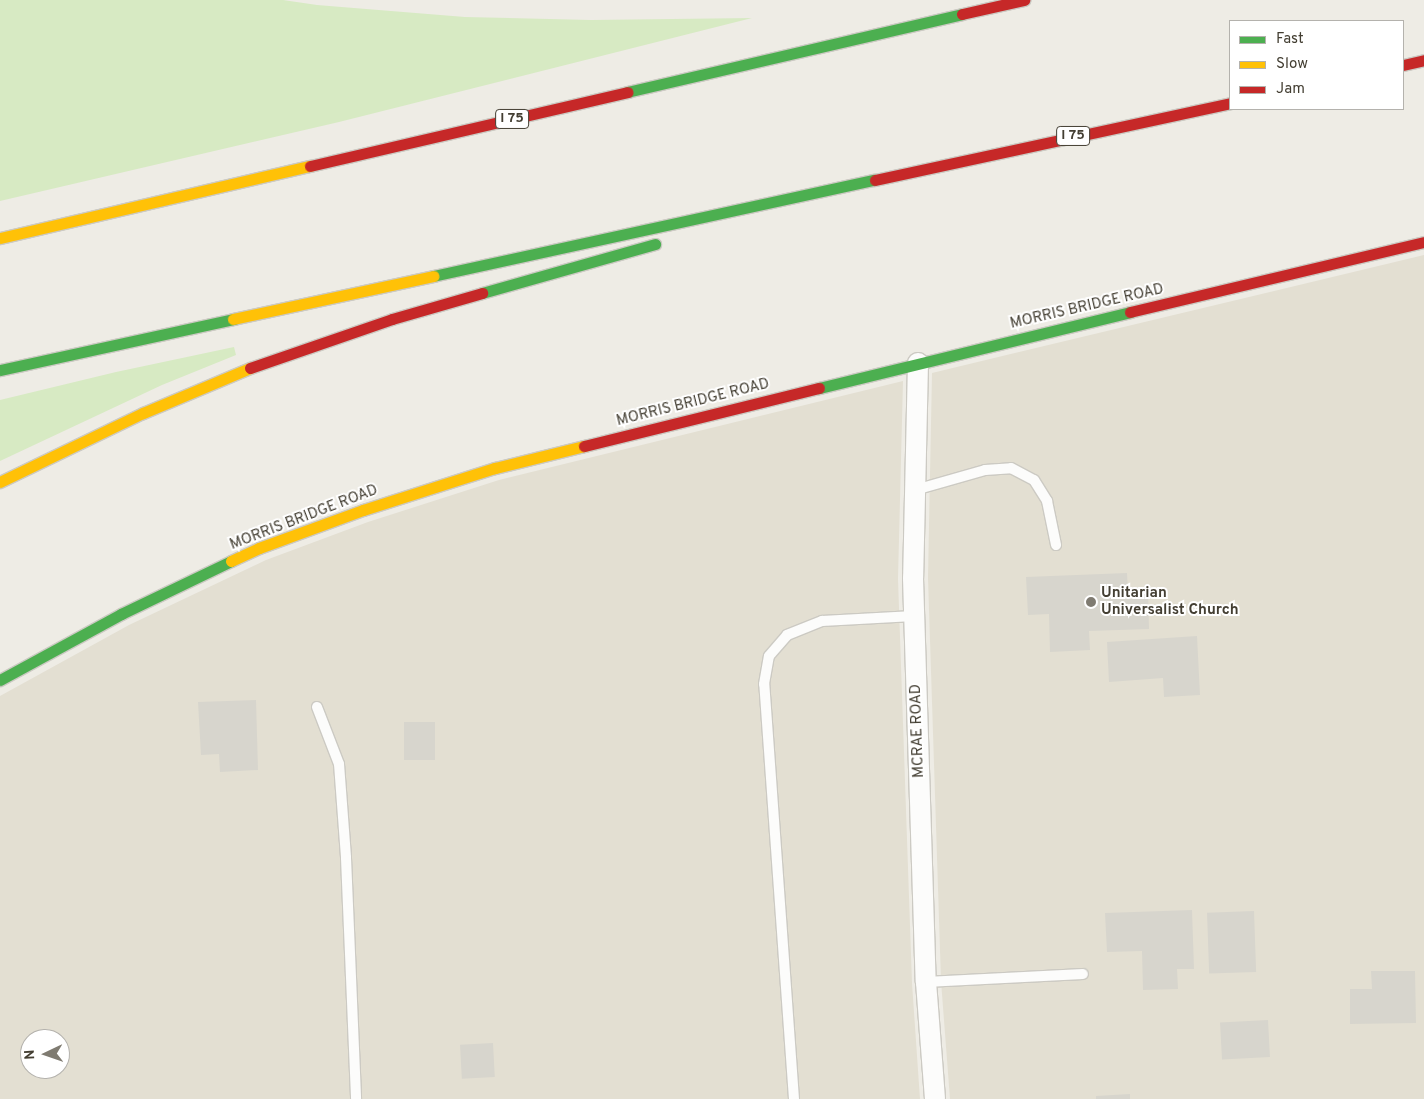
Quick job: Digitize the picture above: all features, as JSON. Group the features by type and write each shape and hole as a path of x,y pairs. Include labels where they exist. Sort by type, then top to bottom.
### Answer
{"main road":[{"name":"I 75","path":"0,238 1024,0"},
{"path":"1404,65 1424,60"},
{"name":"I 75","path":"0,370 1229,103"},
{"path":"726,224 916,170"},
{"path":"0,482 143,413 267,361 392,319 668,241"},
{"name":"MORRIS BRIDGE ROAD","path":"0,680 121,614 259,548 363,510 495,468 918,363 1424,242"}],"street":[{"name":"MCRAE ROAD","path":"918,363 914,616 926,982 935,1099"}],"lane":[{"path":"915,490 985,470 1011,468 1034,480 1047,500 1056,545"},
{"path":"794,1099 764,684 769,656 787,635 822,620 914,616"},
{"path":"317,707 339,764 346,868 356,1099"},
{"path":"926,982 1083,974"}],"shaded area":[{"path":"1424,255 1424,1099 950,1099 941,981 928,578 932,373"},
{"path":"903,381 898,579 912,983 920,1099 0,1099 0,696 129,625 266,560 368,522 499,480"}],"green space":[{"path":"0,0 283,0 317,5 465,17 591,20 752,18 339,122 0,201"},
{"path":"234,347 236,355 162,385 0,461 0,400 116,372"}],"building":[{"path":"1127,573 1128,592 1148,591 1149,629 1089,631 1090,650 1050,652 1049,614 1028,615 1026,577"},
{"path":"1197,636 1200,695 1164,697 1163,678 1109,682 1107,642"},
{"path":"256,700 258,770 220,772 219,754 201,755 198,702"},
{"path":"404,722 435,722 435,760 404,760"},
{"path":"1192,910 1194,969 1177,969 1178,989 1143,990 1142,951 1107,952 1105,913"},
{"path":"1254,911 1256,972 1209,974 1207,913"},
{"path":"1371,971 1415,971 1416,1023 1350,1024 1350,989 1372,989"},
{"path":"1268,1020 1270,1057 1222,1059 1220,1023"},
{"path":"493,1043 495,1077 462,1079 460,1045"},
{"path":"1130,1094 1130,1099 1096,1099 1096,1096"}],"traffic: fast":[{"path":"627,92 962,14"},
{"path":"433,276 875,180"},
{"path":"482,293 655,244"},
{"path":"819,388 1130,312"},
{"path":"0,370 233,319"},
{"path":"0,680 121,614 231,561"}],"traffic: slow":[{"path":"0,238 310,166"},
{"path":"233,319 433,276"},
{"path":"0,482 143,413 250,368"},
{"path":"231,561 259,548 363,510 495,468 584,446"}],"traffic: jam":[{"path":"962,14 1024,0"},
{"path":"1404,65 1424,60"},
{"path":"310,166 627,92"},
{"path":"875,180 1229,103"},
{"path":"1130,312 1424,242"},
{"path":"250,368 392,319 482,293"},
{"path":"584,446 819,388"}],"place":[{"name":"Unitarian Universalist Church","path":"1091,602"}]}
